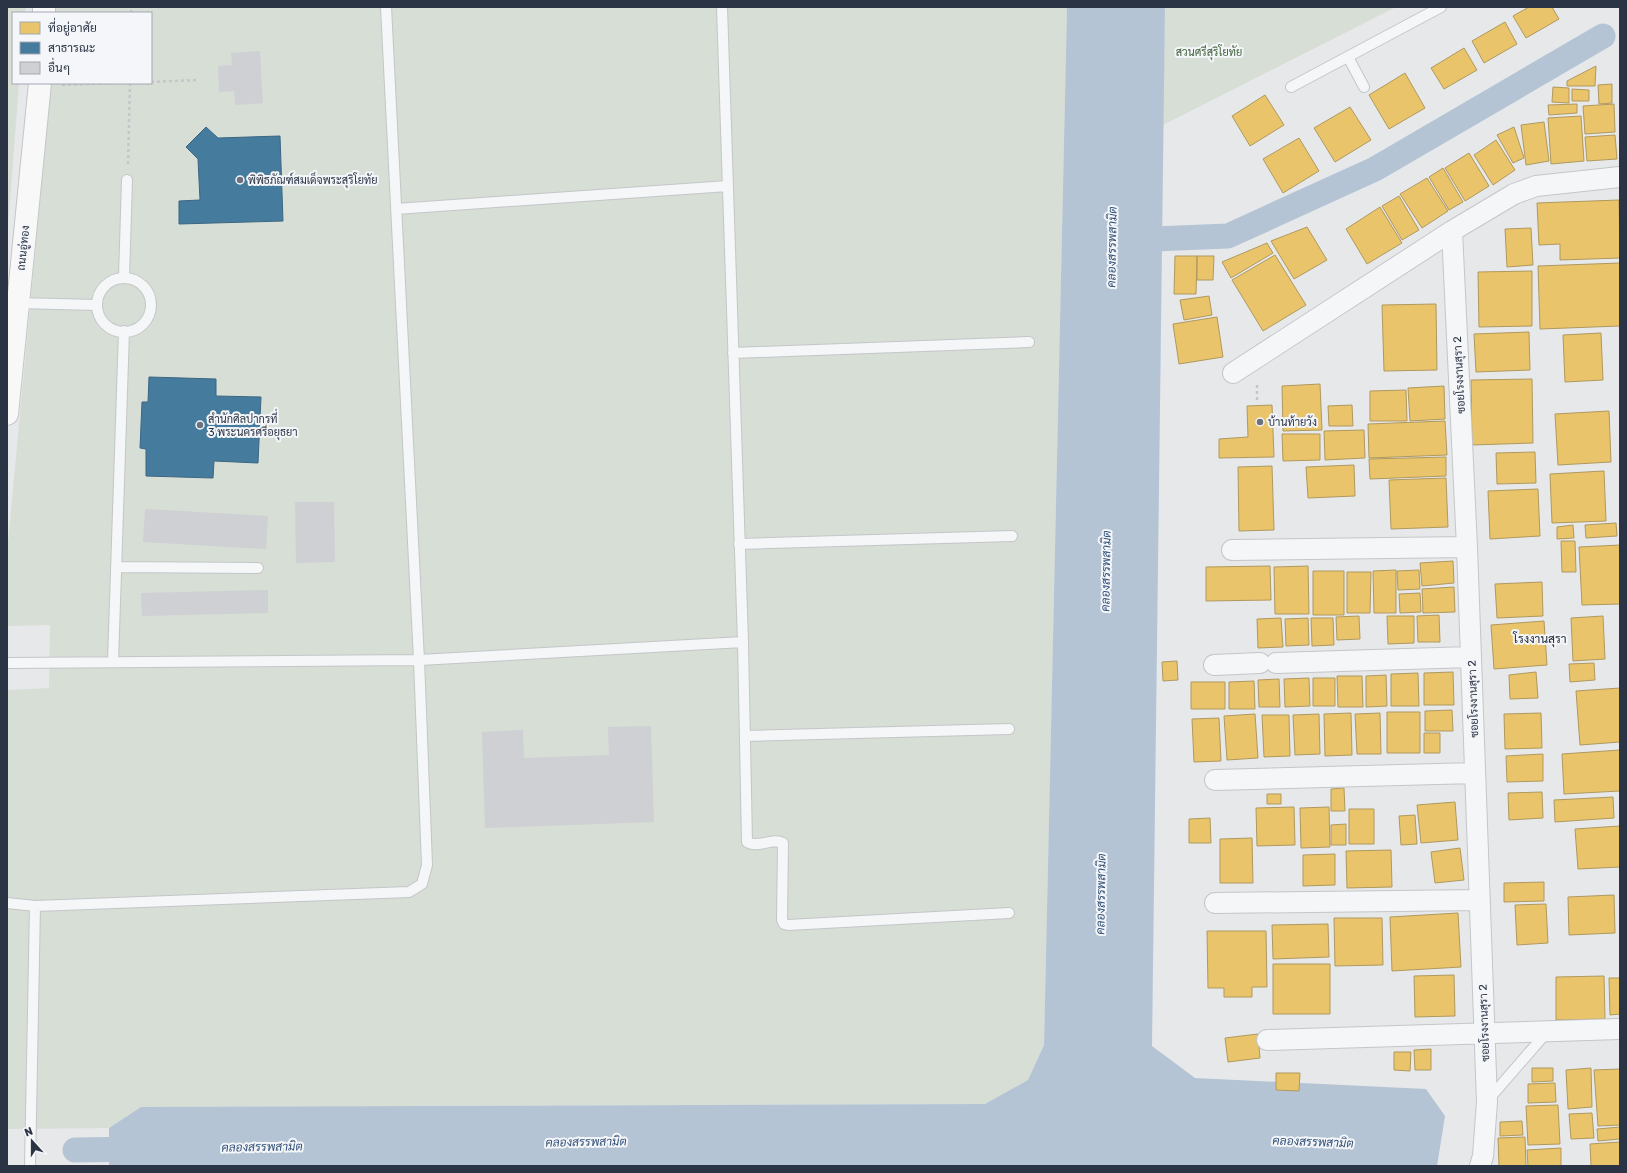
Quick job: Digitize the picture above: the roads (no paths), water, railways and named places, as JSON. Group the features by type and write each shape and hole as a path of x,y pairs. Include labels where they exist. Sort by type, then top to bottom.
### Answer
{"main road":[{"name":"ถนนอู่ทอง","path":"7,414 40,84"}],"street":[{"path":"1233,372 1452,231 1514,194 1536,186 1620,177"},
{"name":"ซอยโรงงานสุรา 2","path":"1452,231 1467,547 1485,1034 1487,1102 1483,1156 1480,1166"},
{"path":"1232,550 1467,547"},
{"path":"1214,664 1471,657"},
{"path":"1215,780 1475,773"},
{"path":"1215,903 1480,900"},
{"path":"1267,1040 1620,1029"}],"lane":[{"path":"7,903 35,906 409,892 422,884 427,865 419,660 386,7"},
{"path":"722,7 743,642 747,842 752,844 778,841 783,843 782,920 784,924 1009,913"},
{"path":"1291,87 1441,7"},
{"path":"1348,57 1364,87"},
{"path":"124,278 127,180"},
{"path":"396,209 728,186"},
{"path":"124,278 133,279 141,284 147,291 150,300 150,309 147,318 141,325 133,330 124,331 114,330 106,325 100,318 97,305 97,300 101,291 107,284 115,279 124,278"},
{"path":"18,303 97,305"},
{"path":"113,662 124,331"},
{"path":"733,353 1029,342"},
{"path":"740,544 1012,536"},
{"path":"116,567 258,568"},
{"path":"7,663 419,660 743,642"},
{"path":"745,736 1009,729"},
{"path":"30,1166 35,906"},
{"path":"1487,1102 1547,1032"}],"water":[{"path":"1067,7 1165,7 1152,1046 1195,1078 1426,1089 1445,1116 1437,1166 109,1166 109,1128 141,1107 985,1104 1028,1080 1044,1045"}],"waterway":[{"path":"1129,240 1228,236 1375,169 1603,36"},
{"name":"คลองสรรพสามิต","path":"75,1150 144,1149"}],"place":[{"name":"พิพิธภัณฑ์สมเด็จพระสุริโยทัย","path":"240,180"},
{"name":"บ้านท้ายวัง","path":"1260,422"},
{"name":"สำนักศิลปากรที่ 3 พระนครศรีอยุธยา","path":"200,425"}],"district":[{"name":"โรงงานสุรา","path":"1540,639"}],"park label":[{"name":"สวนศรีสุริโยทัย","path":"1209,52"}]}
